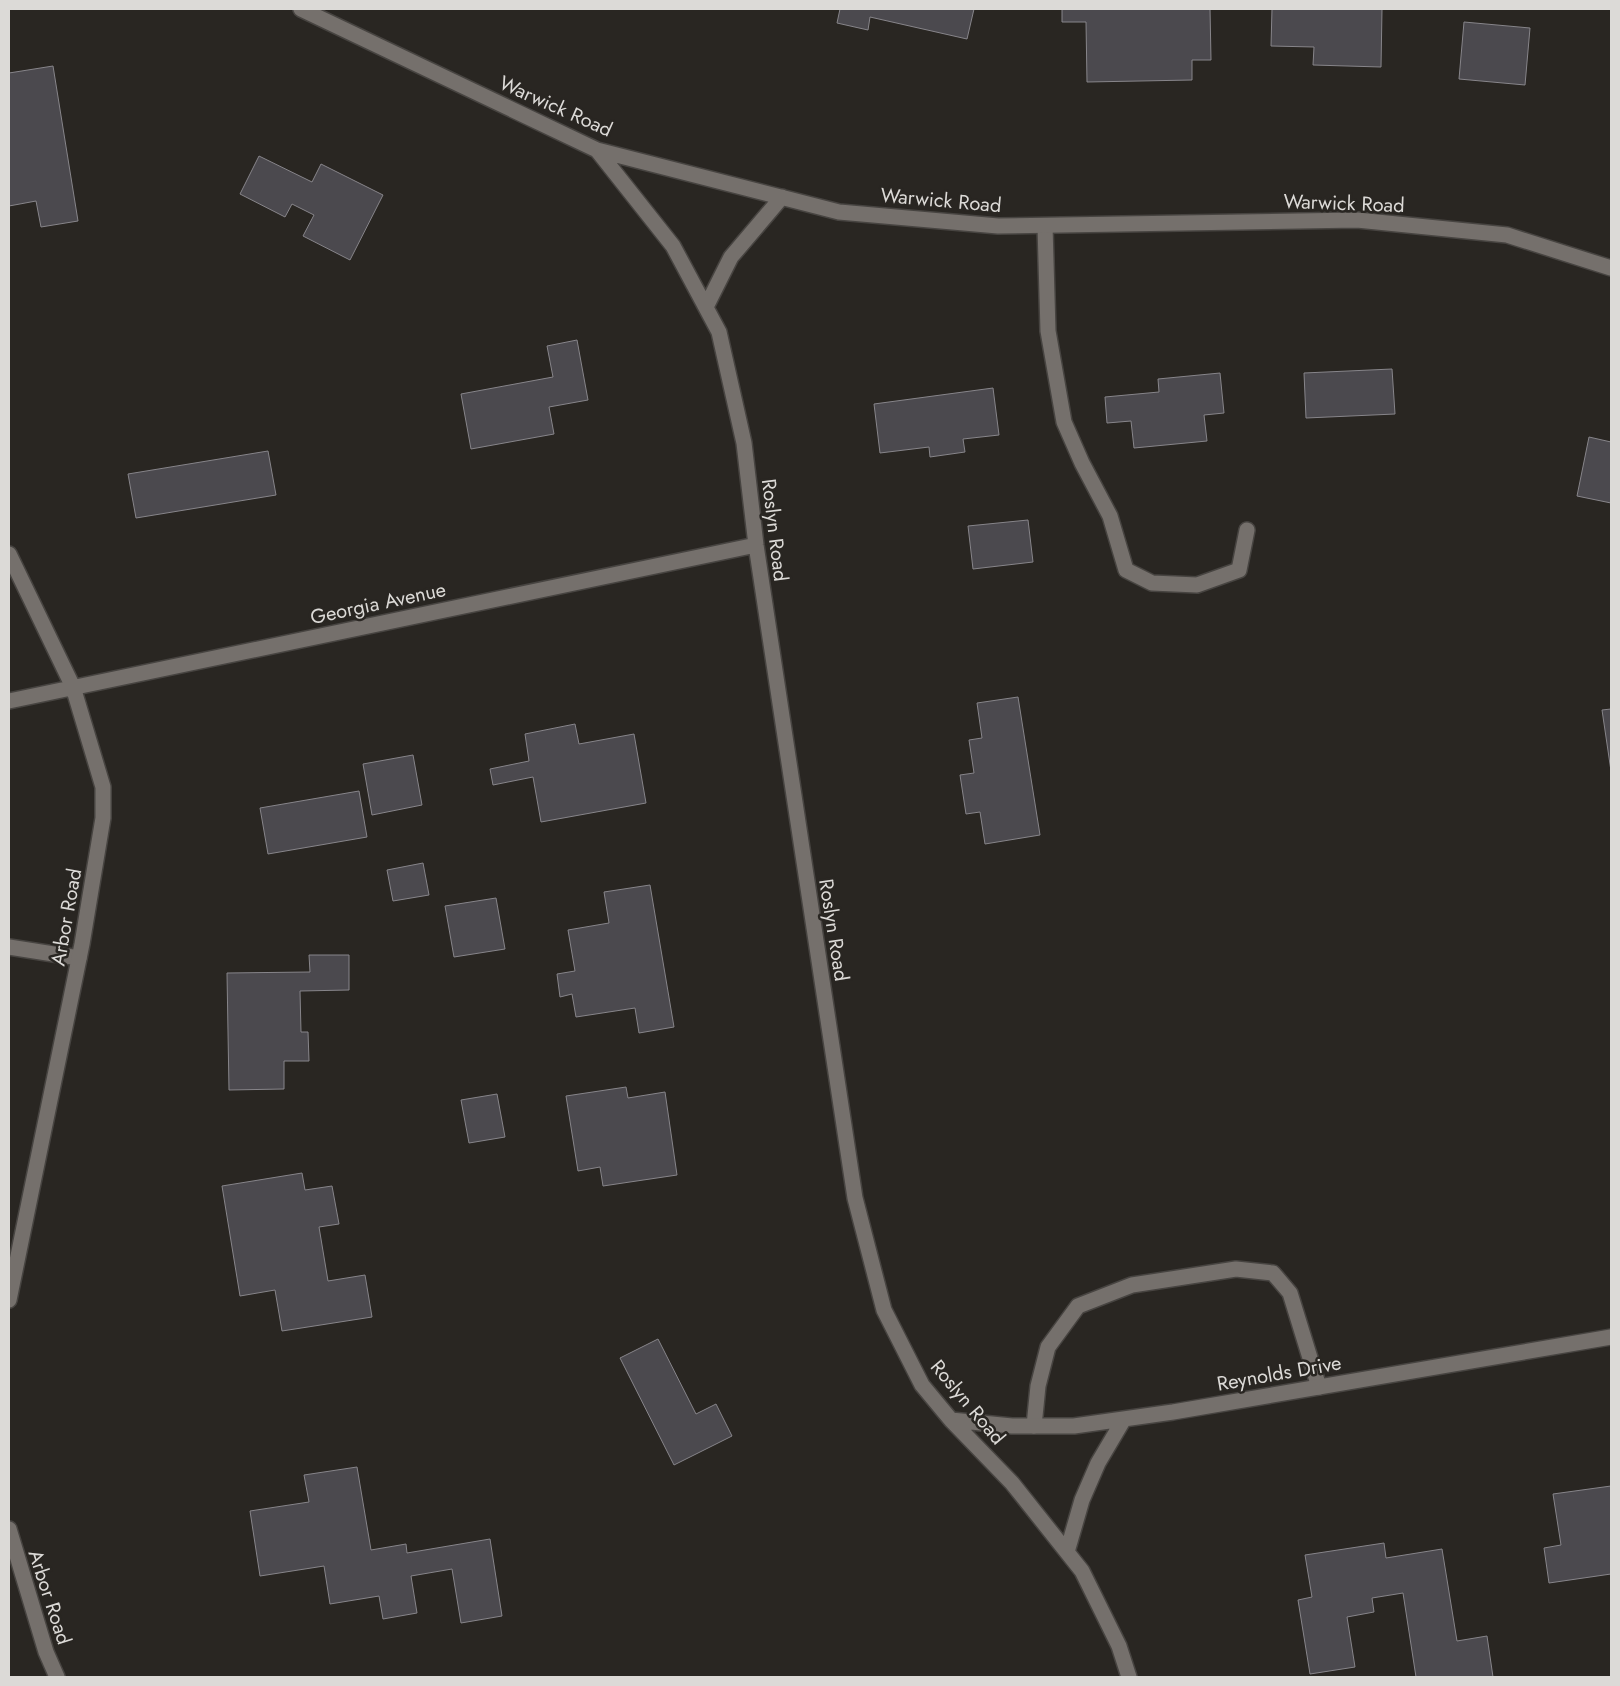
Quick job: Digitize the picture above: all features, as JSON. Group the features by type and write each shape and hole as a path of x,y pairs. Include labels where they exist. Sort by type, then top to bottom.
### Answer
{"street":[{"name":"Warwick Road","path":"301,9 597,150 839,212 998,226 1357,220 1507,235 1611,268"},
{"name":"Roslyn Road","path":"597,150 673,246 719,332 744,443 756,545 855,1198 884,1310 922,1385 951,1420 1012,1483 1082,1571 1115,1637 1129,1677"},
{"path":"706,307 731,257 782,197"},
{"path":"1045,226 1048,331 1064,422 1082,463 1110,516 1126,570 1152,583 1197,585 1239,570 1247,530"},
{"name":"Georgia Avenue","path":"9,702 73,687 756,545"},
{"name":"Arbor Road","path":"9,554 73,687 103,787 103,818 79,958 9,1300"},
{"path":"9,947 79,958"},
{"path":"1034,1426 1038,1386 1048,1347 1078,1306 1132,1285 1236,1269 1273,1273 1290,1293 1318,1387"},
{"name":"Reynolds Drive","path":"951,1420 1012,1426 1074,1426 1611,1337"},
{"path":"1067,1552 1082,1500 1098,1463 1124,1419"},
{"name":"Arbor Road","path":"9,1529 46,1652 57,1677"}],"building":[{"path":"840,9 974,9 967,39 870,17 868,30 837,23"},
{"path":"1062,9 1210,9 1211,60 1192,60 1192,80 1087,82 1086,22 1062,22"},
{"path":"1272,9 1382,9 1381,67 1313,65 1314,47 1271,46"},
{"path":"1464,22 1530,28 1525,85 1459,79"},
{"path":"53,66 78,221 41,227 36,201 9,206 9,73"},
{"path":"259,156 312,182 321,164 383,195 350,260 303,236 314,215 292,204 285,217 240,194"},
{"path":"577,340 588,400 549,407 554,434 471,449 461,394 553,377 547,346"},
{"path":"1392,369 1395,414 1306,418 1304,373"},
{"path":"1220,373 1224,413 1204,415 1207,441 1134,448 1131,421 1107,423 1105,397 1159,392 1158,379"},
{"path":"993,388 999,435 963,439 965,452 930,457 929,447 880,453 874,404"},
{"path":"1589,437 1611,442 1611,503 1577,496"},
{"path":"268,451 276,495 136,518 128,474"},
{"path":"1028,520 1033,562 973,569 968,526"},
{"path":"1018,697 1040,835 985,844 980,812 966,814 960,775 974,773 969,740 982,738 977,703"},
{"path":"1611,709 1611,771 1602,710"},
{"path":"575,724 579,744 634,734 646,803 541,822 533,777 493,785 490,769 529,761 525,734"},
{"path":"413,755 422,805 372,815 363,764"},
{"path":"359,791 367,837 268,854 260,808"},
{"path":"423,863 429,895 393,901 387,870"},
{"path":"650,885 674,1027 639,1033 635,1008 576,1017 572,994 560,997 557,974 575,971 568,930 609,923 604,892"},
{"path":"496,898 505,949 454,957 445,906"},
{"path":"309,955 349,955 349,990 300,991 301,1032 308,1032 309,1061 284,1061 284,1089 229,1090 227,973 310,972"},
{"path":"626,1087 628,1098 665,1092 677,1175 603,1186 600,1167 578,1171 566,1096"},
{"path":"497,1094 505,1137 469,1143 461,1100"},
{"path":"302,1173 305,1190 332,1186 339,1224 319,1227 328,1281 365,1275 372,1317 282,1331 275,1290 240,1296 222,1186"},
{"path":"658,1339 696,1414 716,1404 732,1436 674,1465 620,1358"},
{"path":"357,1467 371,1550 406,1544 407,1553 490,1539 502,1616 461,1623 452,1569 411,1576 417,1613 383,1619 379,1596 330,1604 324,1566 260,1576 250,1511 309,1502 304,1475"},
{"path":"1611,1486 1611,1574 1549,1583 1544,1548 1561,1545 1553,1494"},
{"path":"1384,1543 1386,1558 1442,1549 1457,1641 1487,1636 1493,1677 1416,1677 1403,1593 1372,1598 1374,1612 1347,1617 1355,1667 1310,1674 1298,1600 1312,1597 1305,1555"}]}
